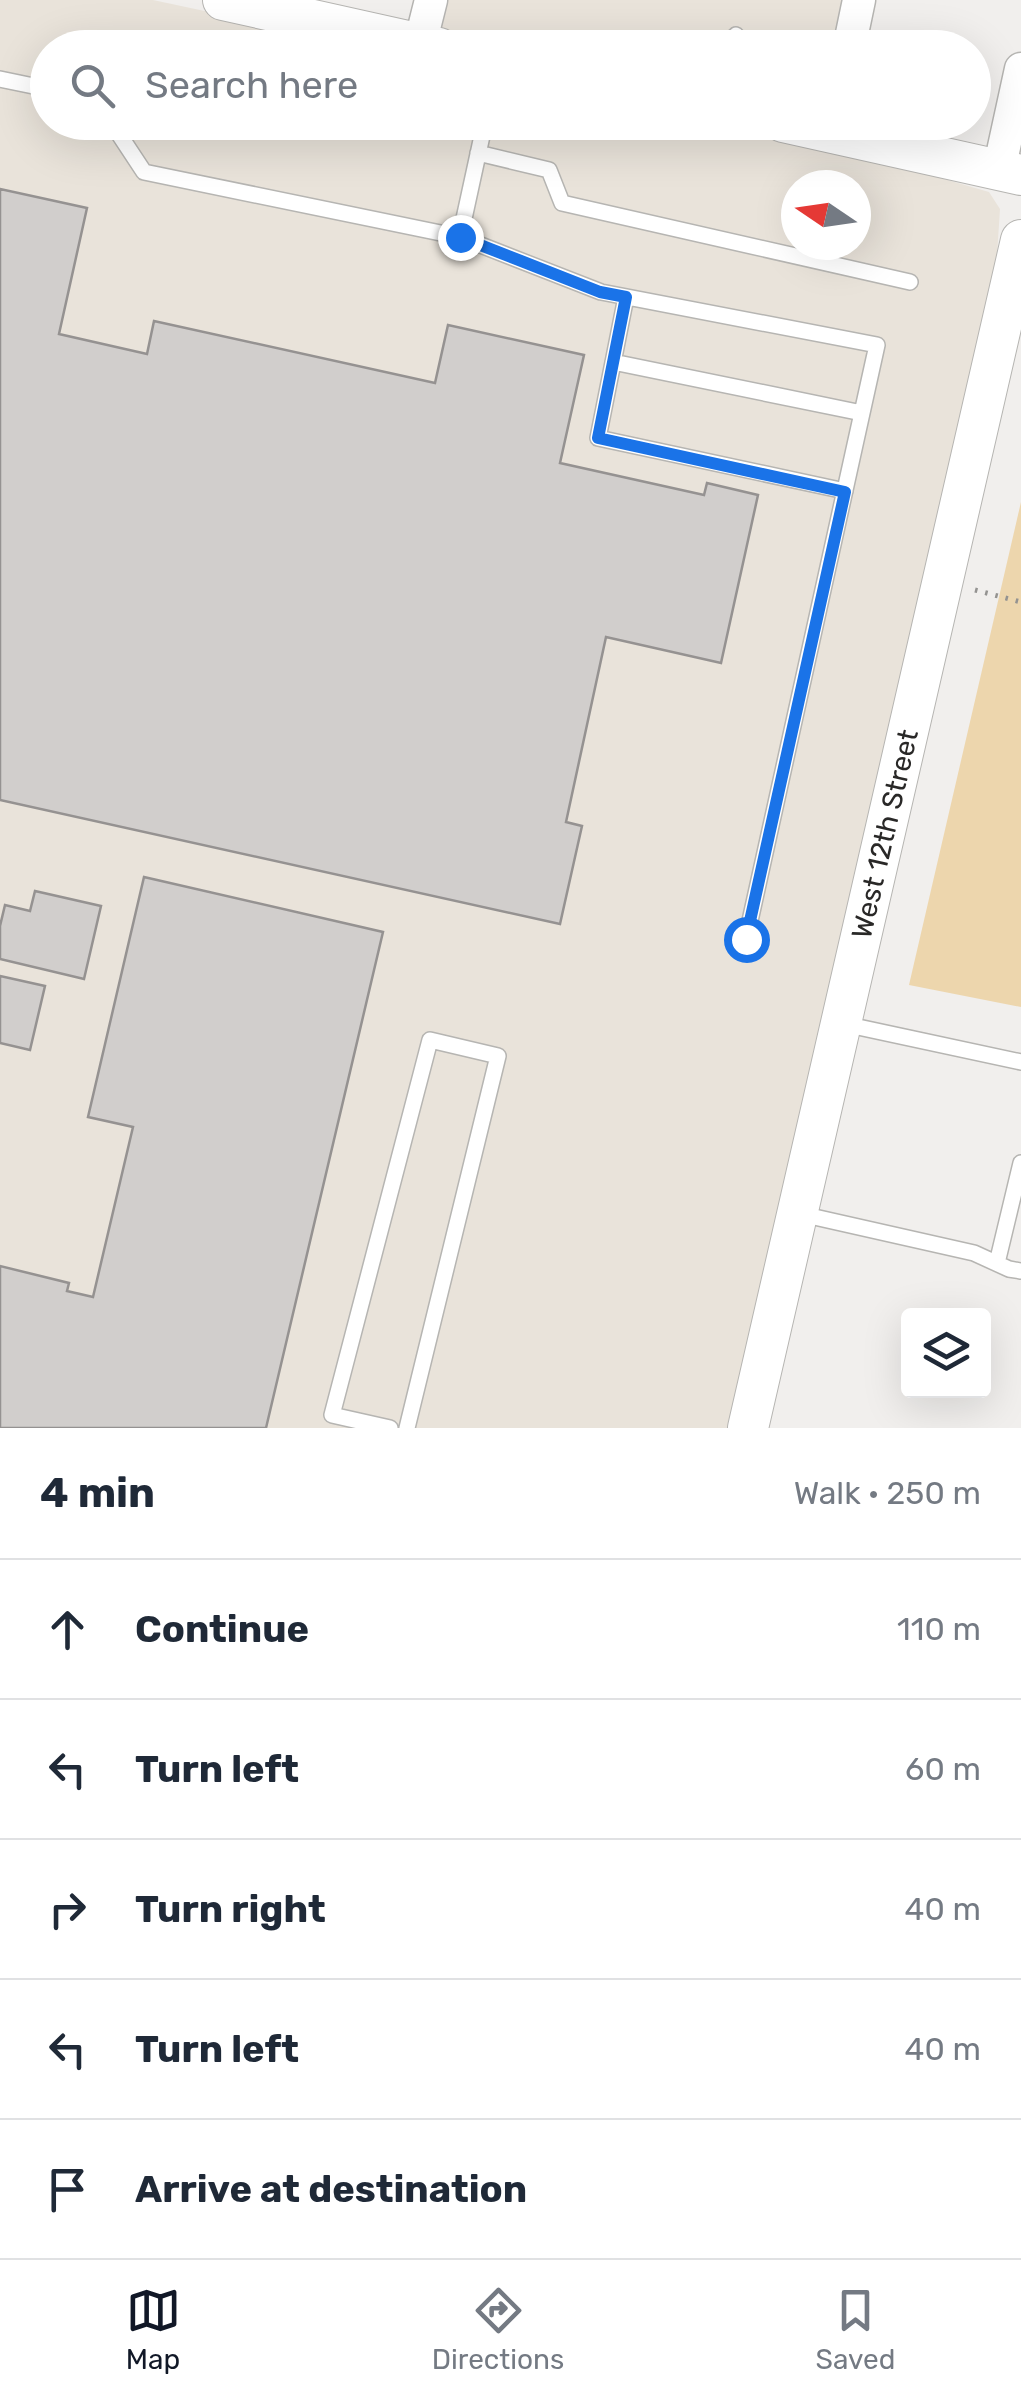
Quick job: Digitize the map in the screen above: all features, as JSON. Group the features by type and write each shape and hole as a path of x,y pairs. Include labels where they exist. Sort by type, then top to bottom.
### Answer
{"street":[{"path":"224,0 358,30"},
{"path":"430,30 431,0"},
{"path":"853,30 859,0"},
{"path":"881,140 1010,172 1021,69"},
{"name":"West 12th Street","path":"748,1428 1021,240"}],"lane":[{"path":"0,79 30,85"},
{"path":"122,140 144,172 460,237 600,292 877,345 746,939"},
{"path":"460,237 481,140"},
{"path":"478,154 550,170 562,203 910,282"},
{"path":"626,297 598,438 845,492"},
{"path":"613,362 862,413"},
{"path":"841,1023 1021,1062"},
{"path":"390,1428 332,1415 430,1040 498,1056 407,1428"},
{"path":"996,1263 1021,1163"},
{"path":"797,1213 974,1253 1021,1271"}],"path":[{"path":"972,589 1021,602"}],"shaded area":[{"path":"0,0 153,0 293,30 30,30 30,140 799,140 989,192 1000,209 995,286 733,1428 0,1428"},
{"path":"447,0 842,0 836,30 441,30"},
{"path":"1021,502 1021,1007 909,985"}],"building":[{"path":"0,189 87,208 59,334 147,354 154,321 435,383 448,325 584,355 560,463 704,495 707,483 758,495 721,663 606,637 566,822 582,826 560,924 0,800"},
{"path":"144,877 383,932 266,1428 0,1428 0,1266 69,1283 67,1291 93,1297 133,1127 88,1117"},
{"path":"35,891 101,906 84,979 0,959 0,926 5,905 30,911"},
{"path":"0,976 45,986 30,1050 0,1043"}],"route":[{"path":"460,237 600,292 626,297 598,438 845,492 746,939"}]}
